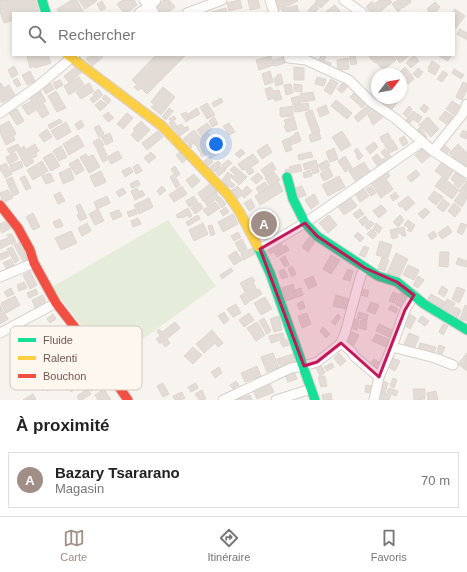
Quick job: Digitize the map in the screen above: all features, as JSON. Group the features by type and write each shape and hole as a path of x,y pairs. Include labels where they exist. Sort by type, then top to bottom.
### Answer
{"street":[{"path":"42,0 46,12"},
{"path":"190,12 222,0"},
{"path":"270,0 274,12"},
{"path":"344,0 361,12"},
{"path":"140,12 151,5"},
{"path":"0,113 38,86 71,56 162,126 228,195 260,249 304,366 315,400"},
{"path":"288,56 289,58 306,60 349,80 370,101 396,119 433,151 467,174"},
{"path":"433,151 462,115 467,104"},
{"path":"260,249 305,223 422,142"},
{"path":"287,177 293,199 305,223 317,236 378,276 397,282 435,311 467,330"},
{"path":"0,205 18,228 30,250 34,263 56,303 74,326"},
{"path":"0,277 34,263"},
{"path":"223,400 291,368 317,362 341,343 360,275 365,268"},
{"path":"374,400 379,377 392,347 404,310 414,295"},
{"path":"13,326 56,303"},
{"path":"0,333 10,328"},
{"path":"341,343 379,377"},
{"path":"392,347 435,358 453,365"},
{"path":"276,400 302,396 311,389"},
{"path":"121,390 128,400"}],"highlighted area":[{"path":"305,223 317,236 365,268 397,282 414,295 405,310 379,377 341,343 317,362 304,366 260,249"}],"green space":[{"path":"168,220 216,286 142,340 142,326 82,326 52,287"}],"building":[{"path":"0,0 35,0 39,11 12,12 12,20 4,23 0,12"},
{"path":"72,0 77,0 83,12 58,12 57,9"},
{"path":"79,0 96,0 97,1 85,9"},
{"path":"123,0 134,0 137,5 128,12 123,12 117,4"},
{"path":"164,0 169,0 175,7 168,12 159,12 155,7"},
{"path":"240,0 242,8 229,11 227,3"},
{"path":"248,0 258,0 260,8 250,10"},
{"path":"273,0 283,0 286,7 278,10"},
{"path":"284,0 297,0 298,1 287,6"},
{"path":"317,0 329,0 321,8 315,2"},
{"path":"380,0 390,0 392,2 380,12 370,12 366,7 372,1 374,4"},
{"path":"397,0 410,0 411,2 403,8"},
{"path":"102,1 106,8 101,11 97,4"},
{"path":"396,1 402,8 398,12 392,4"},
{"path":"435,2 440,7 436,12 429,12 427,9"},
{"path":"315,3 319,8 315,12 309,12 308,10"},
{"path":"297,5 299,12 283,12 282,9"},
{"path":"335,5 340,12 325,12"},
{"path":"226,8 227,12 211,12"},
{"path":"455,9 465,16 456,28 455,12 453,12"},
{"path":"460,29 467,33 467,40 457,34"},
{"path":"27,56 48,56 51,63 30,68"},
{"path":"90,56 103,57 92,66 86,59"},
{"path":"155,56 185,56 147,94 141,88 138,91 134,87 137,85 132,80"},
{"path":"271,56 274,65 259,70 256,60"},
{"path":"321,56 326,56 324,61 331,63 330,68 318,64"},
{"path":"349,56 355,56 357,64 351,65"},
{"path":"370,56 382,56 375,63 369,57"},
{"path":"384,56 393,56 396,60 386,68 381,68 376,62"},
{"path":"395,56 409,56 400,63"},
{"path":"413,56 419,61 411,68 406,63"},
{"path":"439,56 450,56 448,61"},
{"path":"284,57 285,63 275,66 273,60"},
{"path":"348,58 349,69 338,70 337,60"},
{"path":"432,61 440,66 435,75 428,71"},
{"path":"14,66 18,74 12,78 8,70"},
{"path":"77,66 82,72 69,83 64,76"},
{"path":"294,67 304,68 304,80 294,80"},
{"path":"418,68 423,72 418,78 413,74"},
{"path":"454,69 464,75 461,79 452,73"},
{"path":"30,71 35,81 27,85 22,75"},
{"path":"270,71 273,82 265,85 262,74"},
{"path":"443,71 448,74 442,82 437,79"},
{"path":"410,73 414,79 408,84 407,83 407,75"},
{"path":"281,74 283,84 276,86 274,78"},
{"path":"79,77 84,85 69,95 64,86"},
{"path":"317,77 326,79 324,86 315,84"},
{"path":"17,78 21,85 17,87 13,81"},
{"path":"331,79 338,83 331,95 324,90"},
{"path":"60,80 63,85 56,89 53,83"},
{"path":"344,81 349,85 342,93 337,89"},
{"path":"463,82 467,84 467,90 462,100 456,97"},
{"path":"1,83 4,88 9,85 15,95 2,103 0,100"},
{"path":"50,83 54,89 46,94 42,87"},
{"path":"89,83 94,91 81,99 76,92"},
{"path":"291,84 293,93 286,95 284,85"},
{"path":"294,84 302,85 302,92 294,91"},
{"path":"163,87 175,97 161,115 151,107 154,105 151,102"},
{"path":"271,87 273,91 279,90 282,99 275,101 274,98 268,100 265,89"},
{"path":"98,89 103,95 93,103 90,99 94,96 93,94"},
{"path":"40,91 46,101 36,108 29,97"},
{"path":"56,91 66,108 57,112 48,96"},
{"path":"313,92 315,100 302,102 300,94"},
{"path":"355,92 367,102 362,108 350,97"},
{"path":"105,95 111,100 108,104 102,98"},
{"path":"299,96 301,103 293,105 291,98"},
{"path":"221,98 223,102 214,107 212,103"},
{"path":"101,100 107,105 100,111 95,105"},
{"path":"336,100 352,113 347,119 331,106"},
{"path":"31,101 36,110 28,115 22,106"},
{"path":"452,101 460,106 454,115 446,109"},
{"path":"207,103 215,115 207,119 200,107"},
{"path":"308,103 309,110 295,112 294,105"},
{"path":"44,104 49,114 42,118 36,109"},
{"path":"369,104 373,109 358,122 354,117"},
{"path":"380,104 396,104 390,112"},
{"path":"424,104 429,108 425,113 420,109"},
{"path":"326,105 329,113 320,117 317,109"},
{"path":"293,106 293,116 280,116 280,108"},
{"path":"409,106 412,109 407,117 403,114"},
{"path":"169,108 173,111 166,120 162,117"},
{"path":"197,108 200,114 191,119 188,114"},
{"path":"17,109 24,121 17,125 9,113"},
{"path":"376,109 383,117 373,125 368,115"},
{"path":"312,110 320,131 312,133 305,113"},
{"path":"413,111 422,117 418,123 413,119 410,123 406,120"},
{"path":"445,111 454,117 448,125 439,119"},
{"path":"108,112 114,118 108,122 103,116"},
{"path":"186,112 190,119 186,122 181,114"},
{"path":"127,113 133,118 123,129 117,124"},
{"path":"174,116 176,119 173,121 177,126 173,129 169,123 171,121 169,119"},
{"path":"214,117 218,124 212,127 209,121"},
{"path":"294,117 297,129 287,132 284,126 286,125 284,120"},
{"path":"428,117 439,129 431,137 419,125"},
{"path":"60,119 62,122 50,129 48,125"},
{"path":"81,120 84,126 78,130 75,124"},
{"path":"9,121 16,134 13,136 15,140 6,145 0,133 0,126"},
{"path":"141,121 150,130 138,142 131,135 135,131 133,129"},
{"path":"66,122 71,132 57,140 51,131"},
{"path":"207,123 212,129 202,137 197,130"},
{"path":"229,123 235,132 229,135 223,126"},
{"path":"181,124 185,128 187,126 189,129 180,136 174,129"},
{"path":"99,125 104,134 99,137 94,128"},
{"path":"420,127 427,137 422,140 416,131"},
{"path":"47,129 52,137 44,142 39,135"},
{"path":"194,130 201,138 191,145 192,147 190,148 188,146 190,145 183,139"},
{"path":"463,130 467,132 466,139 460,136"},
{"path":"158,131 163,137 147,150 142,143"},
{"path":"342,131 351,145 341,151 332,137"},
{"path":"298,132 301,141 291,145 289,138"},
{"path":"319,132 321,139 311,142 309,135"},
{"path":"110,133 113,141 106,145 101,137"},
{"path":"208,133 211,137 197,147 194,144"},
{"path":"388,133 391,138 383,143 380,137"},
{"path":"78,135 84,146 69,155 63,144"},
{"path":"404,136 408,143 403,146 399,139"},
{"path":"99,138 104,145 97,149 93,142"},
{"path":"288,138 292,150 286,152 282,141"},
{"path":"211,139 214,143 200,152 197,148"},
{"path":"392,139 398,149 389,153 384,144"},
{"path":"219,140 222,145 202,157 200,153 217,143 216,142"},
{"path":"374,142 378,147 370,154 366,148"},
{"path":"18,144 20,148 10,154 7,149"},
{"path":"35,144 39,151 36,153 37,156 33,158 27,149"},
{"path":"267,144 272,152 262,159 257,151"},
{"path":"444,144 450,150 444,157 437,152"},
{"path":"458,144 467,153 467,166 464,168 449,153"},
{"path":"24,146 34,162 26,167 17,151"},
{"path":"61,146 67,157 59,161 53,151"},
{"path":"103,147 107,155 107,160 103,162 97,150"},
{"path":"220,147 223,151 211,158 208,154"},
{"path":"334,148 338,159 330,162 326,152"},
{"path":"357,148 363,156 359,160 354,151"},
{"path":"423,148 430,156 422,163 415,155"},
{"path":"241,149 245,153 239,158 235,154"},
{"path":"385,149 392,158 388,161 381,152"},
{"path":"118,151 122,158 111,164 107,157"},
{"path":"151,152 156,157 149,163 144,158"},
{"path":"180,152 187,159 182,163 176,155"},
{"path":"311,152 313,157 299,160 298,155"},
{"path":"15,153 18,159 9,164 6,157"},
{"path":"52,153 60,166 51,171 43,158"},
{"path":"86,154 88,157 93,155 100,167 89,173 80,157"},
{"path":"253,154 259,162 251,167 254,172 249,175 245,169 242,170 238,164"},
{"path":"377,154 382,160 384,158 387,162 378,167 372,158"},
{"path":"345,156 352,168 345,172 338,161"},
{"path":"209,157 213,162 208,166 204,161"},
{"path":"78,159 84,170 76,175 69,164"},
{"path":"228,160 232,163 225,169 222,165"},
{"path":"316,160 319,172 313,174 311,168 305,170 303,164"},
{"path":"327,160 330,166 322,171 318,165"},
{"path":"21,161 23,167 12,172 10,165"},
{"path":"42,161 48,171 33,180 27,170"},
{"path":"218,161 221,164 213,172 210,167"},
{"path":"272,162 276,169 266,177 261,170"},
{"path":"364,162 371,173 356,182 349,171"},
{"path":"442,162 454,170 447,180 435,171"},
{"path":"6,163 12,174 5,178 2,171 0,171 0,166"},
{"path":"138,164 142,171 136,174 133,167"},
{"path":"300,164 302,171 286,174 285,170 290,169 289,167"},
{"path":"175,166 180,174 176,177 171,169"},
{"path":"220,166 226,170 219,176 215,171"},
{"path":"234,166 247,177 239,185 232,178 235,175 230,170"},
{"path":"130,167 133,172 125,177 122,171"},
{"path":"70,168 74,179 63,184 59,173"},
{"path":"329,168 333,176 324,181 320,174"},
{"path":"310,170 312,176 304,178 303,173"},
{"path":"386,170 390,176 386,179 393,189 387,194 376,177"},
{"path":"416,170 420,175 411,182 407,177"},
{"path":"101,171 106,182 95,187 90,176"},
{"path":"228,172 233,176 229,180 235,185 232,188 230,186 228,188 222,180"},
{"path":"274,172 280,180 270,186 265,178"},
{"path":"456,172 466,180 459,188 451,179"},
{"path":"50,173 54,181 46,184 42,176"},
{"path":"258,173 263,178 256,184 251,179"},
{"path":"194,174 200,181 192,188 186,180"},
{"path":"173,175 180,185 176,188 170,177"},
{"path":"25,176 31,188 26,190 20,178"},
{"path":"339,176 345,187 328,196 322,185"},
{"path":"12,177 19,193 13,196 6,180"},
{"path":"442,177 459,190 452,199 435,186"},
{"path":"376,179 386,194 381,198 371,183"},
{"path":"138,180 140,185 132,188 130,184"},
{"path":"467,181 467,197 459,191"},
{"path":"265,182 269,187 259,193 256,188"},
{"path":"278,182 283,191 260,205 255,196"},
{"path":"211,183 217,191 203,201 198,193"},
{"path":"162,186 166,190 160,195 157,191"},
{"path":"182,186 187,194 174,202 169,195"},
{"path":"237,186 242,191 247,186 252,191 244,198 242,195 237,199 231,191"},
{"path":"302,186 306,195 298,198 295,188"},
{"path":"371,186 376,193 371,196 366,189"},
{"path":"123,188 126,193 119,197 116,192"},
{"path":"137,188 139,192 142,190 145,195 135,200 131,191"},
{"path":"363,188 369,196 360,202 355,194"},
{"path":"8,190 13,198 3,203 0,193"},
{"path":"434,191 443,197 436,205 428,199"},
{"path":"60,192 65,201 58,204 54,195"},
{"path":"216,192 219,197 207,206 204,201"},
{"path":"395,192 399,197 393,201 390,196"},
{"path":"460,193 467,198 462,207 454,201"},
{"path":"314,194 319,203 311,209 305,200"},
{"path":"107,196 110,203 97,209 94,202"},
{"path":"194,196 198,203 189,207 186,201"},
{"path":"408,196 415,203 406,211 398,204"},
{"path":"220,197 226,204 222,208 216,200"},
{"path":"350,197 357,206 344,215 337,205"},
{"path":"149,198 153,207 139,214 134,205"},
{"path":"251,199 255,207 249,211 244,203"},
{"path":"443,199 450,204 443,212 437,207"},
{"path":"215,202 220,208 208,216 203,210"},
{"path":"200,203 203,208 195,214 191,208"},
{"path":"454,203 461,209 455,217 448,211"},
{"path":"80,204 87,218 80,221 77,215 79,213 76,206"},
{"path":"381,205 387,211 379,218 373,211"},
{"path":"226,207 229,212 223,216 220,211"},
{"path":"188,208 192,216 189,218 188,215 178,218 176,215"},
{"path":"425,208 430,212 423,219 418,214"},
{"path":"98,209 104,221 95,225 89,214"},
{"path":"135,209 137,214 129,217 127,212"},
{"path":"360,209 364,214 357,219 353,214"},
{"path":"119,210 122,216 113,220 110,213"},
{"path":"33,213 40,227 33,230 26,217"},
{"path":"233,214 238,224 223,232 218,222"},
{"path":"198,215 200,219 188,226 186,222"},
{"path":"329,215 337,225 328,233 319,223"},
{"path":"400,215 404,220 398,227 393,222"},
{"path":"365,216 369,221 363,226 359,221"},
{"path":"138,218 141,224 133,227 131,221"},
{"path":"60,219 63,226 56,228 53,222"},
{"path":"8,220 13,227 2,233 0,224"},
{"path":"408,220 415,225 411,232 407,230 409,228 404,225"},
{"path":"371,221 374,224 368,230 365,226"},
{"path":"87,223 91,231 82,236 78,228"},
{"path":"203,223 208,234 194,241 189,230"},
{"path":"376,223 382,228 379,233 373,229"},
{"path":"461,223 467,225 462,235 457,232"},
{"path":"212,225 215,234 211,236 208,226"},
{"path":"448,226 452,232 442,239 438,233"},
{"path":"404,227 406,236 402,236 401,233 397,234 398,237 392,239 390,230"},
{"path":"372,229 377,234 373,239 367,234"},
{"path":"71,231 77,243 61,250 55,238"},
{"path":"434,231 437,236 431,240 428,235"},
{"path":"238,232 241,237 234,241 231,236"},
{"path":"358,232 364,238 360,242 354,236"},
{"path":"12,234 16,242 12,245 7,235"},
{"path":"309,237 315,242 308,252 302,247"},
{"path":"7,238 10,244 0,249 0,241"},
{"path":"242,239 247,249 240,252 235,243"},
{"path":"280,241 283,247 286,245 289,250 277,257 274,252 270,254 267,249"},
{"path":"380,241 392,245 388,258 376,255"},
{"path":"20,242 28,261 24,263 14,245"},
{"path":"364,246 369,248 365,257 359,255"},
{"path":"12,247 19,260 15,263 7,249"},
{"path":"253,248 255,254 243,260 241,253"},
{"path":"7,251 9,256 1,260 0,254"},
{"path":"236,251 242,260 234,265 228,256"},
{"path":"440,252 449,252 448,267 439,266"},
{"path":"396,253 408,259 399,278 387,273"},
{"path":"331,255 340,260 331,274 323,269"},
{"path":"285,256 289,265 285,267 280,259"},
{"path":"382,257 389,260 385,271 378,269"},
{"path":"458,258 467,261 466,267 456,264"},
{"path":"11,259 16,268 8,271 3,263"},
{"path":"408,265 419,270 414,280 403,275"},
{"path":"292,266 296,274 292,277 288,269"},
{"path":"231,268 233,271 222,279 220,275"},
{"path":"284,269 288,277 282,279 279,271"},
{"path":"348,269 353,271 350,281 343,279"},
{"path":"30,271 37,285 30,289 23,275"},
{"path":"313,276 317,285 309,289 304,280"},
{"path":"418,276 424,280 418,288 413,285"},
{"path":"252,277 255,281 253,282 257,290 259,289 262,294 250,301 240,283"},
{"path":"24,282 27,288 19,291 17,285"},
{"path":"293,284 295,290 301,288 303,295 286,301 282,288"},
{"path":"442,286 448,290 444,297 438,293"},
{"path":"457,287 465,290 459,303 452,299"},
{"path":"11,288 14,294 7,297 4,292"},
{"path":"360,288 369,291 367,297 358,294"},
{"path":"36,289 38,294 29,298 27,293"},
{"path":"393,292 398,294 394,303 389,301"},
{"path":"244,293 249,302 245,305 240,296"},
{"path":"400,293 409,297 404,308 395,304"},
{"path":"431,294 445,302 441,310 426,302"},
{"path":"43,295 46,303 36,310 32,300"},
{"path":"336,295 349,299 346,309 333,306"},
{"path":"15,296 20,305 6,313 1,303"},
{"path":"265,297 272,309 261,315 254,303"},
{"path":"447,299 455,303 450,315 442,311"},
{"path":"303,301 305,308 300,310 297,304"},
{"path":"371,302 379,305 375,314 367,311"},
{"path":"236,304 241,313 233,317 227,309"},
{"path":"0,305 8,319 0,324"},
{"path":"391,305 398,309 396,313 388,309"},
{"path":"465,305 467,306 467,321 460,319"},
{"path":"455,307 461,310 457,319 451,316"},
{"path":"224,312 229,320 224,324 218,316"},
{"path":"359,312 368,315 367,320 357,318"},
{"path":"249,313 254,320 244,327 239,320"},
{"path":"307,313 311,324 302,328 298,316"},
{"path":"53,314 56,319 50,323 47,319"},
{"path":"338,314 341,317 335,325 331,322"},
{"path":"410,314 416,318 410,329 404,325"},
{"path":"279,316 282,330 274,332 270,319"},
{"path":"422,316 429,321 425,326 418,321"},
{"path":"264,318 271,331 267,334 259,321"},
{"path":"352,318 359,320 357,330 350,328"},
{"path":"361,320 367,321 366,330 359,328"},
{"path":"175,322 180,328 167,339 170,343 165,347 162,342 160,344 156,339 160,336 157,331 159,329 162,332"},
{"path":"257,322 265,335 256,341 247,328"},
{"path":"379,324 394,331 391,338 376,331"},
{"path":"443,324 448,326 443,335 439,332"},
{"path":"323,327 330,334 326,338 320,331"},
{"path":"212,330 223,343 218,347 215,343 204,353 196,344"},
{"path":"350,331 359,335 354,345 346,342"},
{"path":"283,333 284,339 271,343 269,336"},
{"path":"409,333 419,337 414,349 404,344"},
{"path":"376,334 390,340 386,347 372,341"},
{"path":"286,339 289,345 283,347 280,342"},
{"path":"420,343 436,347 434,354 418,351"},
{"path":"439,345 445,347 442,354 437,352"},
{"path":"193,347 202,355 193,364 184,356"},
{"path":"273,353 279,368 267,372 261,357"},
{"path":"339,353 346,361 340,366 334,358"},
{"path":"467,353 467,371 458,364"},
{"path":"293,354 295,361 280,366 277,359"},
{"path":"392,358 400,361 395,371 388,367"},
{"path":"374,359 381,364 377,371 369,365"},
{"path":"332,363 334,367 327,371 324,367"},
{"path":"321,365 325,373 320,376 316,368"},
{"path":"257,366 261,376 245,382 241,373"},
{"path":"219,367 222,373 215,378 211,372"},
{"path":"294,371 297,379 288,382 285,375"},
{"path":"325,376 327,386 321,387 318,377"},
{"path":"393,378 397,380 394,388 390,386"},
{"path":"381,380 388,383 385,393 378,390"},
{"path":"236,381 239,385 233,389 230,385"},
{"path":"269,382 274,392 257,399 253,390"},
{"path":"163,383 169,394 163,397 157,386"},
{"path":"196,383 198,388 191,392 188,387"},
{"path":"366,385 372,386 371,393 365,392"},
{"path":"389,388 398,391 396,396 387,392"},
{"path":"413,389 425,389 425,399 414,400"},
{"path":"86,390 88,390 91,394 82,400 79,400 77,396"},
{"path":"105,390 111,400 98,400 95,395"},
{"path":"202,390 206,399 199,400 195,394"},
{"path":"436,391 438,400 428,400 427,393"},
{"path":"182,392 185,398 175,400 173,396"},
{"path":"380,392 391,395 389,400 378,400"},
{"path":"331,393 332,400 323,400 322,395"},
{"path":"33,394 36,400 23,400"},
{"path":"250,395 252,400 235,400"}],"traffic: fast":[{"path":"42,0 46,12"},
{"path":"287,177 293,199 305,223 317,236 378,276 397,282 424,304 467,330"},
{"path":"258,247 270,273 315,400"}],"traffic: slow":[{"path":"69,56 162,126 228,195 239,211 258,247"}],"traffic: jam":[{"path":"0,205 18,228 30,250 34,263 56,303 74,326"},
{"path":"121,390 128,400"}],"place":[{"name":"Bazary Tsararano","path":"264,224"}]}
